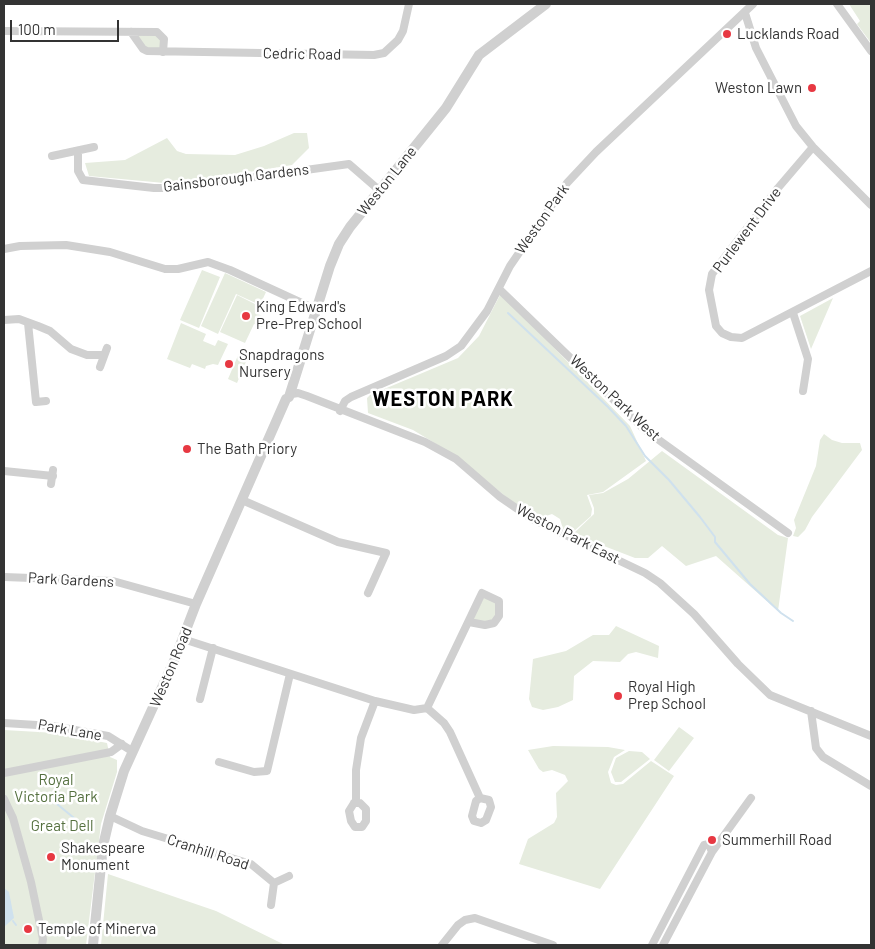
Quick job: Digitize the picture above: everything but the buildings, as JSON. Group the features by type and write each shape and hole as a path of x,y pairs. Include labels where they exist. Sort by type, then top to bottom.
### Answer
{"street":[{"name":"Cedric Road","path":"131,32 143,49 163,52 374,55 384,53 392,48 403,31 409,4"},
{"name":"Weston Lane","path":"287,398 339,244 379,190 446,108 479,55 546,4"},
{"name":"Weston Park","path":"340,410 345,401 352,397 446,356 462,346 474,332 510,266 567,183 596,152 753,4"},
{"path":"837,4 871,51"},
{"path":"744,13 756,48 796,126 813,147 871,204"},
{"path":"4,32 131,32 161,34 164,38 163,52"},
{"path":"52,156 78,152 94,147"},
{"name":"Purlewent Drive","path":"813,147 718,266 710,282 716,326 722,333 731,337 742,338 871,271"},
{"name":"Gainsborough Gardens","path":"78,152 78,171 83,180 154,188 176,188 349,164 379,190"},
{"path":"4,249 20,246 66,245 110,252 165,269 178,269 208,262 230,270 317,310"},
{"name":"Weston Park West","path":"499,288 645,430 788,533"},
{"path":"793,313 807,350 809,383 803,391"},
{"path":"4,320 19,319 50,331 71,349 88,355 105,351 100,367"},
{"path":"28,323 36,402 46,401"},
{"name":"Weston Park East","path":"287,398 298,393 425,442 456,459 500,497 532,519 645,573 688,608 738,664 770,695 812,711"},
{"name":"Weston Road","path":"93,945 103,846 110,816 132,751 142,735 196,604 287,398"},
{"path":"4,471 52,477"},
{"path":"242,500 338,542 386,553 368,593"},
{"name":"Park Gardens","path":"4,577 113,581 196,604"},
{"path":"427,708 482,594 499,601 499,616 494,622 485,625 469,622"},
{"path":"183,639 374,702 403,708 427,708 444,723 450,732 480,798"},
{"path":"200,699 213,648"},
{"path":"219,762 254,772 270,773 290,674"},
{"path":"356,803 356,770 361,738 374,702"},
{"path":"871,736 812,711 816,748 823,757 871,786"},
{"name":"Park Lane","path":"4,723 28,723 108,736 132,751"},
{"path":"4,773 111,752 122,744"},
{"path":"663,945 712,852 751,798"},
{"path":"4,799 13,818 31,882 43,938 42,945"},
{"name":"Cranhill Road","path":"110,816 142,831 251,864 274,883"},
{"path":"652,945 704,846 709,844 712,852"},
{"path":"271,905 274,883 289,876"},
{"path":"442,945 458,925 475,918 553,945"}],"green space":[{"path":"849,4 871,4 871,43 857,24 860,21"},
{"path":"157,34 161,38 161,47 158,49 147,48 138,38 138,35"},
{"path":"294,133 307,133 309,148 292,165 175,184 89,176 85,163 125,160 167,138 177,151 186,154 235,155 264,146"},
{"path":"202,270 220,277 199,328 180,320"},
{"path":"225,273 266,292 260,305 236,294 218,334 201,326"},
{"name":"Weston Park","path":"501,293 630,426 646,461 603,492 587,495 592,509 591,516 573,532 563,529 560,519 552,514 543,517 535,516 517,506 459,458 413,430 368,413 367,398 370,395 458,358 479,336"},
{"path":"237,295 259,306 256,313 266,318 262,327 254,324 245,343 220,332"},
{"path":"833,298 811,349 800,316"},
{"path":"181,323 206,334 203,341 215,346 218,340 228,344 218,365 206,366 205,369 192,364 190,368 167,359"},
{"path":"239,353 248,357 237,383 228,379"},
{"path":"824,434 832,440 842,443 860,443 862,450 812,517 805,530 798,537 793,536 796,528 794,520 816,466 820,440"},
{"path":"662,451 778,535 788,538 778,611 716,556 686,566 662,546 648,558 635,558 573,534 594,514 594,508 589,495 603,493 628,479"},
{"path":"484,597 496,603 497,614 492,620 485,622 473,620"},
{"path":"616,626 659,646 658,658 636,652 628,654 620,662 593,661 574,676 573,700 558,707 543,710 532,707 529,699 533,659 566,651 593,635 609,635"},
{"path":"679,727 694,738 669,771 654,760"},
{"name":"Royal Victoria Park","path":"4,730 56,733 107,743 110,757 117,760 117,772 101,824 86,945 4,945"},
{"path":"553,746 608,747 625,750 614,757 608,772 611,783 616,785 623,784 651,761 674,776 600,889 519,864 528,839 554,823 557,817 556,793 568,781 565,775 552,770 543,772 539,769 528,750"},
{"path":"629,751 642,752 650,759 621,782 615,782 611,772 616,758"},
{"path":"108,874 216,911 285,945 101,945"}],"water":[{"path":"4,888 9,892 14,918 4,927"}],"waterway":[{"path":"508,313 626,426 645,456 669,480 700,517 715,537 715,542 750,584 781,613 793,621"},
{"path":"28,793 57,804 85,827"},
{"path":"13,921 16,925"}],"place":[{"name":"Lucklands Road","path":"727,34"},
{"name":"Weston Lawn","path":"812,88"},
{"name":"King Edward's Pre-Prep School","path":"246,316"},
{"name":"Snapdragons Nursery","path":"229,364"},
{"name":"The Bath Priory","path":"187,449"},
{"name":"Royal High Prep School","path":"618,696"},
{"name":"Summerhill Road","path":"712,840"},
{"name":"Shakespeare Monument","path":"51,857"},
{"name":"Temple of Minerva","path":"28,929"}],"district":[{"name":"WESTON PARK","path":"443,399"}],"park label":[{"name":"Great Dell","path":"62,826"}]}
